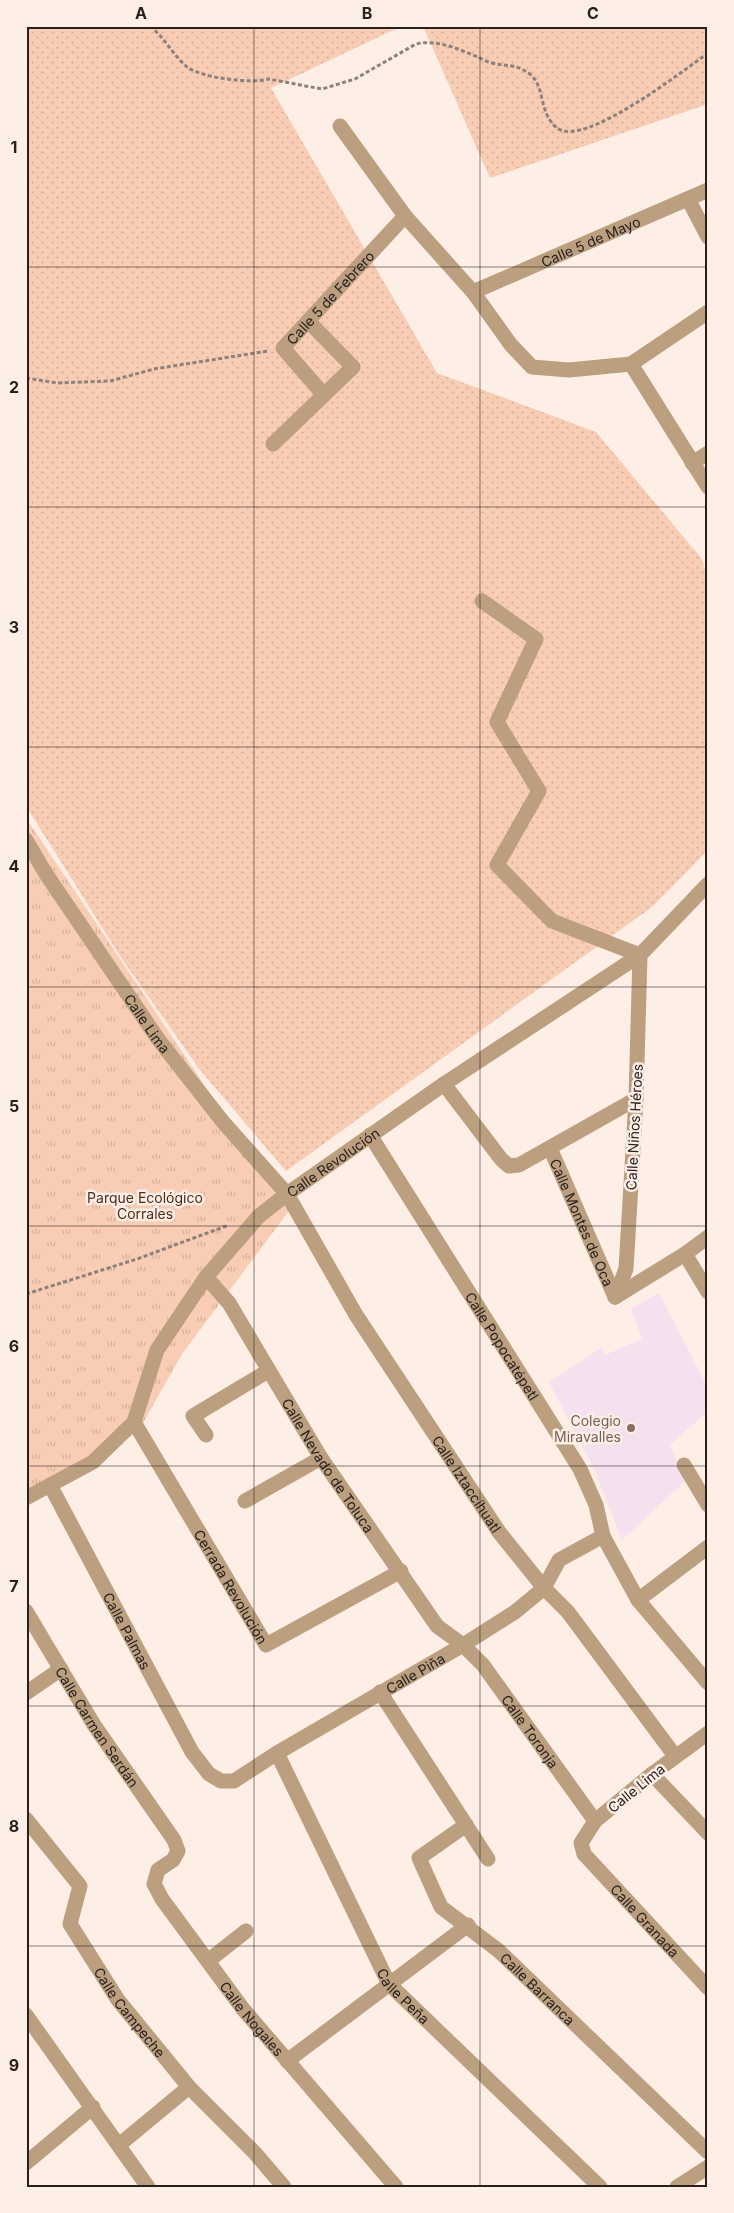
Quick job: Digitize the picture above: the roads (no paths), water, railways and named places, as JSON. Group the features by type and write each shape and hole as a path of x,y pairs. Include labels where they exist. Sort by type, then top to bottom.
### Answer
{"street":[{"path":"340,126 405,216 473,292 511,345 532,367 569,370 631,364 708,312"},
{"name":"Calle 5 de Mayo","path":"473,292 708,190"},
{"path":"688,199 708,237"},
{"name":"Calle 5 de Febrero","path":"323,394 283,348 405,216"},
{"path":"273,444 353,367 308,321"},
{"path":"631,364 708,487"},
{"path":"692,463 708,453"},
{"path":"482,601 536,639 497,722 539,791 497,865 552,921 640,954"},
{"name":"Calle Lima","path":"26,840 46,874 158,1039 223,1122 287,1194"},
{"name":"Calle Revolución","path":"26,1498 93,1462 134,1422 157,1350 206,1277 259,1216 287,1194 444,1084 640,954 708,884"},
{"name":"Calle Niños Héroes","path":"615,1297 626,1269 636,1099 640,954"},
{"path":"444,1084 501,1159 509,1166 519,1165 636,1099"},
{"name":"Calle Popocatépetl","path":"370,1135 580,1469 596,1505 603,1536 638,1600 708,1683"},
{"name":"Calle Montes de Oca","path":"550,1148 615,1297"},
{"name":"Calle Iztaccíhuatl","path":"287,1194 356,1315 499,1532 544,1588 568,1612 675,1756"},
{"path":"615,1297 685,1254 708,1237"},
{"path":"685,1254 708,1292"},
{"name":"Calle Nevado de Toluca","path":"206,1277 229,1303 321,1458 401,1571 437,1626 463,1645"},
{"path":"206,1435 193,1416 268,1371"},
{"name":"Cerrada Revolución","path":"134,1422 266,1645 401,1571"},
{"path":"245,1501 321,1458"},
{"path":"684,1465 708,1505"},
{"name":"Calle Palmas","path":"50,1485 192,1752 209,1774"},
{"name":"Calle Piña","path":"209,1774 221,1781 234,1781 380,1692 463,1645 515,1612 544,1588 559,1560 603,1536"},
{"path":"638,1600 708,1547"},
{"name":"Calle Carmen Serdán","path":"26,1611 94,1725 174,1840"},
{"name":"Calle Toronja","path":"463,1645 483,1665 595,1821"},
{"path":"26,1693 61,1669"},
{"path":"380,1692 488,1859"},
{"name":"Calle Lima","path":"584,1854 581,1843 595,1821 675,1756 708,1733"},
{"name":"Calle Peña","path":"278,1753 389,1984 600,2187"},
{"path":"652,1774 708,1833"},
{"name":"Calle Campeche","path":"26,1819 80,1886 70,1924 118,2000 189,2087 254,2152 284,2187"},
{"name":"Calle Barranca","path":"466,1825 419,1858 441,1907 468,1925 499,1951 708,2152"},
{"name":"Calle Nogales","path":"174,1840 178,1851 173,1860 158,1870 154,1884 162,1899 243,2009 396,2187"},
{"name":"Calle Granada","path":"584,1854 708,1988"},
{"path":"287,2061 468,1925"},
{"path":"208,1961 246,1931"},
{"path":"26,2015 148,2187"},
{"path":"119,2145 189,2087"},
{"path":"26,2163 93,2107"},
{"path":"677,2187 708,2167"}],"place":[{"name":"Colegio Miravalles","path":"631,1428"}],"park label":[{"name":"Parque Ecológico Corrales","path":"145,1206"}]}
